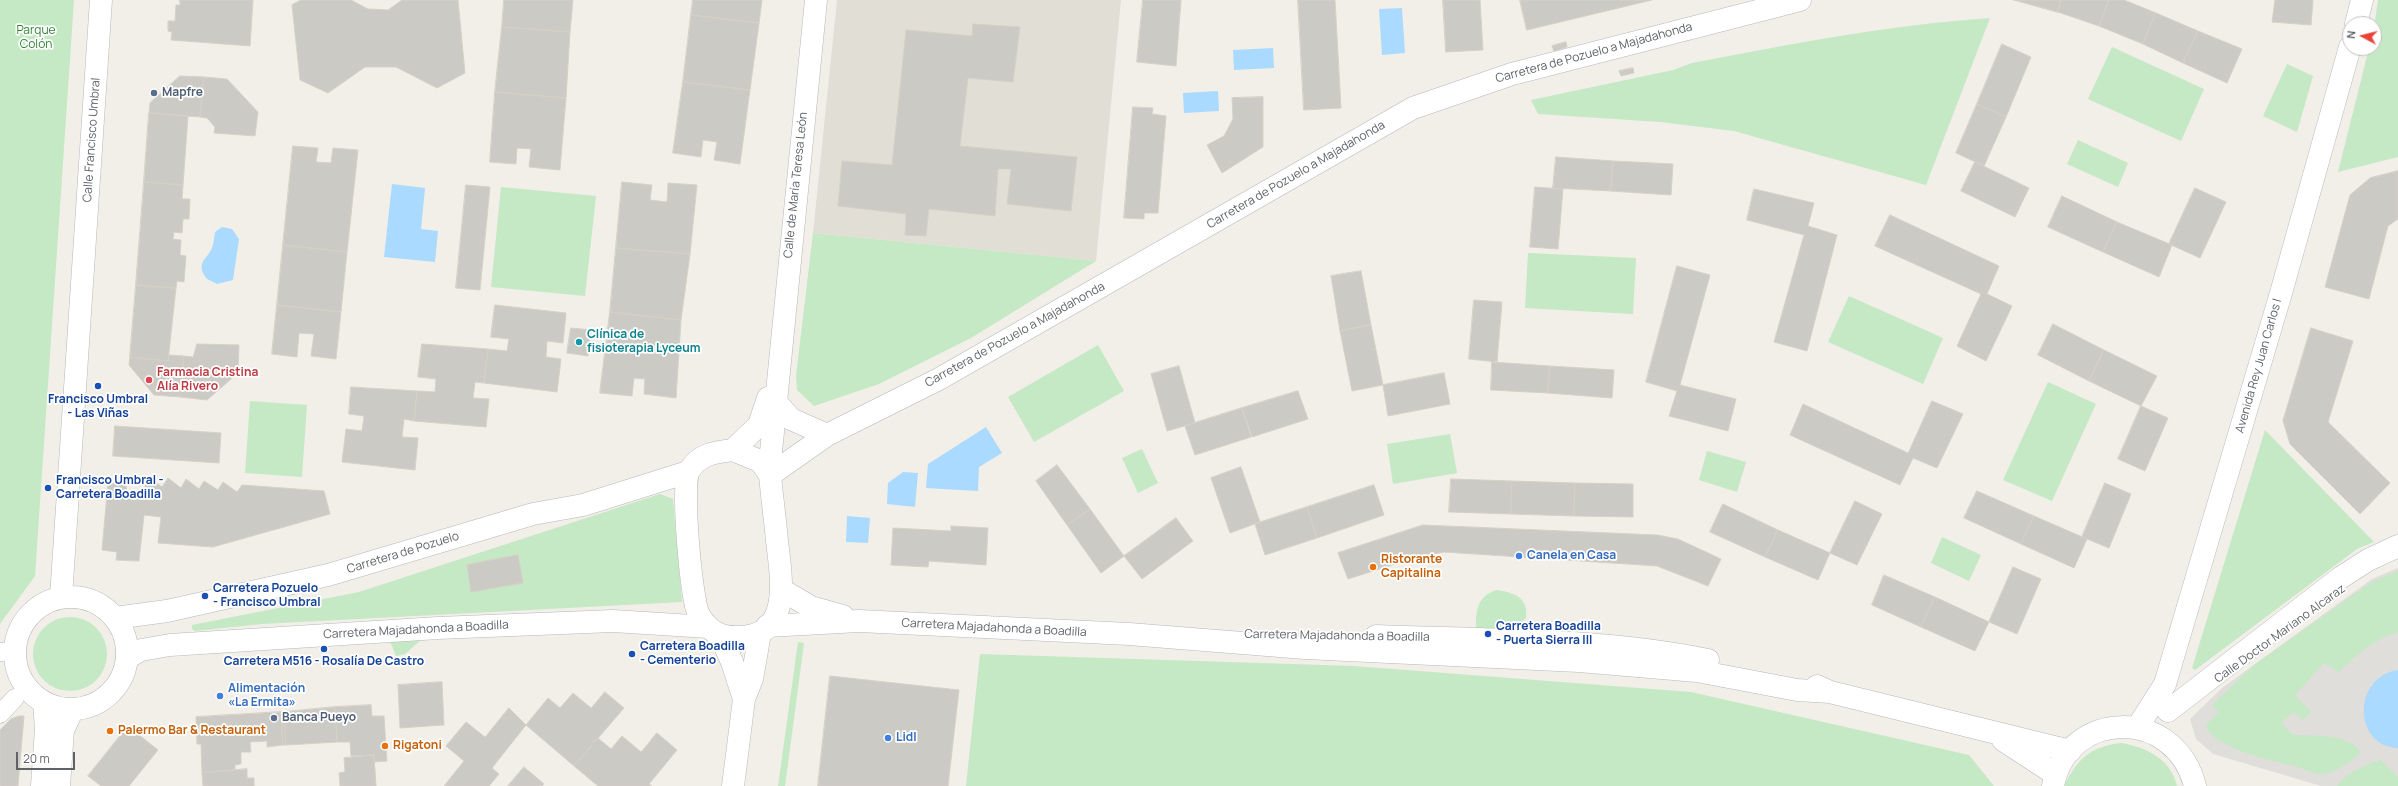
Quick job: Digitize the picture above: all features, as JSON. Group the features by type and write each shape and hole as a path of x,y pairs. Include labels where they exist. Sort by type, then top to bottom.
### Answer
{"street":[{"name":"Calle Francisco Umbral","path":"61,597 101,0"},
{"name":"Calle de María Teresa León","path":"769,473 776,402 777,371 816,0"},
{"name":"Carretera de Pozuelo a Majadahonda","path":"769,473 827,435 940,379 1413,108 1519,72 1800,0"},
{"path":"2358,16 2362,0"},
{"name":"Avenida Rey Juan Carlos I","path":"2137,728 2165,684 2281,293 2347,56"},
{"name":"Calle de María Teresa León","path":"733,450 759,425 777,371"},
{"path":"776,402 791,419 827,435"},
{"path":"734,786 744,699 752,679 764,630 778,611 782,590 769,473 760,461 733,450 711,453 696,462 688,472 686,503 693,591 698,614 714,631 732,662 744,699"},
{"name":"Carretera de Pozuelo","path":"115,618 167,611 328,575 533,514 583,505 688,472"},
{"path":"2169,716 2340,578 2368,560 2398,546"},
{"name":"Calle Doctor Mariano Alcaraz","path":"2169,716 2366,571 2398,557"},
{"name":"Carretera Majadahonda a Boadilla","path":"782,590 811,608 859,621"},
{"path":"61,597 86,599 98,603 115,618 123,632 127,658 123,673 116,686 104,698 90,706 73,709 59,708 44,702 30,691 7,652 17,638 30,614 44,603 61,597"},
{"name":"Carretera Majadahonda a Boadilla","path":"127,658 141,650 170,645 438,628 613,621 714,631"},
{"name":"Carretera Majadahonda a Boadilla","path":"764,630 859,621 1129,634 1305,648 1579,661 1697,671 1797,690 1830,692 2070,751"},
{"path":"714,631 739,637 764,630"},
{"name":"Carretera Majadahonda a Boadilla","path":"1129,634 1342,635 1544,642 1657,650 1799,678 1830,692"},
{"name":"Carretera Majadahonda a Boadilla","path":"1305,648 1365,644 1527,651 1544,642"},
{"name":"Carretera Majadahonda a Boadilla","path":"1544,642 1559,652 1667,660 1697,671"},
{"name":"Avenida Rey Juan Carlos I","path":"2165,684 2169,716 2170,743"},
{"path":"0,714 16,698"},
{"path":"42,786 46,728 44,702"},
{"path":"59,786 63,730 73,709"},
{"name":"Carretera Majadahonda a Boadilla","path":"1988,731 2054,780 2070,751 2083,739 2099,731 2116,727 2137,728 2154,733 2170,743 2184,759 2199,784"}],"shaded area":[{"path":"837,0 1121,0 1096,261 813,233"},
{"path":"2398,568 2398,786 2321,786 2213,754 2196,739 2190,719 2222,688 2372,579"}],"green space":[{"name":"Parque Colón","path":"0,0 74,0 35,576 0,624"},
{"path":"2378,0 2398,0 2398,157 2338,172 2367,56 2382,56 2382,16 2376,16"},
{"path":"1990,18 1926,185 1734,131 1660,122 1538,114 1531,100 1673,70 1692,63 1803,42 1915,25"},
{"path":"2112,47 2204,89 2181,141 2088,99"},
{"path":"2287,64 2313,76 2297,132 2263,116"},
{"path":"2078,140 2128,163 2118,187 2067,164"},
{"path":"501,187 596,196 585,296 491,287"},
{"path":"813,233 1096,261 971,338 879,384 814,406 797,390 796,376"},
{"path":"1528,253 1636,258 1633,314 1525,308"},
{"path":"1849,296 1943,338 1923,384 1828,342"},
{"path":"1098,345 1124,391 1034,442 1008,397"},
{"path":"2048,382 2096,404 2052,501 2003,480"},
{"path":"250,401 307,405 302,477 245,473"},
{"path":"2265,430 2374,542 2357,549 2195,670 2192,668"},
{"path":"1450,434 1457,473 1393,484 1387,444"},
{"path":"1142,449 1158,483 1138,493 1122,458"},
{"path":"1707,451 1746,462 1737,492 1699,480"},
{"path":"660,494 673,499 682,602 262,624 195,631 192,629 192,625 359,592"},
{"path":"1942,537 1981,555 1969,581 1931,563"},
{"path":"2398,571 2398,632 2373,643 2339,672 2324,663 2295,695 2311,712 2303,720 2293,712 2281,723 2293,735 2330,737 2348,741 2361,752 2358,755 2332,772 2319,774 2259,757 2231,747 2211,733 2206,725 2219,712 2212,705 2254,665 2373,581"},
{"path":"1496,590 1514,594 1522,600 1525,605 1526,618 1512,630 1476,628 1476,615 1481,600"},
{"path":"70,617 91,623 101,633 107,654 101,675 91,685 70,691 49,685 39,675 33,654 39,633 49,623"},
{"path":"421,640 405,654 396,656 390,641"},
{"path":"798,642 804,643 785,786 778,786"},
{"path":"980,654 1354,666 1691,692 1969,755 1994,786 966,786"},
{"path":"2121,743 2148,751 2156,756 2169,768 2177,786 2064,786 2074,768 2086,756 2101,747"},
{"path":"2381,760 2398,777 2398,786 2337,786 2351,773"}],"water":[{"path":"1402,8 1405,53 1382,55 1379,9"},
{"path":"1273,48 1274,68 1234,70 1233,50"},
{"path":"1218,91 1219,111 1184,113 1183,93"},
{"path":"392,184 425,188 421,229 438,231 435,262 384,257"},
{"path":"222,227 232,229 239,239 233,280 217,284 207,279 202,266 212,248 215,232"},
{"path":"986,427 1002,453 979,467 978,491 926,488 928,464"},
{"path":"903,472 918,473 915,507 887,504 888,483"},
{"path":"847,516 870,518 868,543 846,542"},
{"path":"2398,670 2398,748 2383,745 2373,736 2366,725 2364,711 2366,697 2372,685 2383,675"}],"building":[{"path":"180,0 253,0 250,46 171,40 172,32 168,31 168,21 175,21 176,5 180,5"},
{"path":"301,0 351,0 368,9 388,10 402,0 458,0 465,73 437,88 396,67 365,67 328,93 300,80 292,5"},
{"path":"504,0 573,0 570,32 502,27"},
{"path":"693,0 762,0 759,23 691,15"},
{"path":"1143,0 1181,0 1176,66 1137,62"},
{"path":"1298,0 1335,0 1341,108 1304,110"},
{"path":"1443,0 1480,0 1483,50 1446,52"},
{"path":"1520,0 1652,0 1527,30"},
{"path":"2014,0 2061,0 2058,12"},
{"path":"2061,0 2109,0 2099,26 2058,12"},
{"path":"2109,0 2124,0 2156,13 2143,44 2099,26"},
{"path":"2275,0 2313,0 2311,25 2272,22"},
{"path":"2156,13 2198,31 2183,63 2143,44"},
{"path":"691,15 759,23 750,90 683,82"},
{"path":"973,24 1020,27 1013,82 968,78 960,146 1077,157 1071,211 1007,204 1011,169 998,169 995,216 929,209 926,236 905,235 906,214 838,206 842,161 892,165 906,30 972,36"},
{"path":"502,27 570,32 566,98 495,92"},
{"path":"2198,31 2242,49 2227,83 2183,63"},
{"path":"1566,42 1567,47 1554,51 1552,46"},
{"path":"2002,44 2031,57 2006,117 1977,104"},
{"path":"1633,68 1634,73 1621,76 1619,71"},
{"path":"180,76 204,77 200,117 149,113 150,103"},
{"path":"204,77 227,79 258,112 255,136 214,133 215,127 207,118 200,117"},
{"path":"683,82 750,90 740,164 714,160 717,142 703,140 701,157 673,153"},
{"path":"495,92 566,98 560,170 529,167 531,149 517,148 516,164 490,162"},
{"path":"1263,97 1263,147 1222,173 1207,145 1224,136 1233,119 1232,98"},
{"path":"1977,104 2006,117 1984,166 1956,153"},
{"path":"1133,107 1153,108 1152,114 1166,116 1158,213 1144,213 1144,219 1124,218"},
{"path":"149,113 188,116 183,185 144,182"},
{"path":"293,146 318,148 316,162 331,163 333,148 358,150 347,252 283,245"},
{"path":"1556,157 1613,161 1611,191 1553,188"},
{"path":"1613,161 1673,164 1671,195 1611,191"},
{"path":"1975,162 2029,188 2015,217 1961,191"},
{"path":"2398,171 2398,219 2388,226 2369,299 2325,287 2350,195 2370,178"},
{"path":"144,182 183,185 182,199 190,199 189,219 183,219 182,233 174,232 173,239 181,240 180,255 186,256 184,282 177,281 176,288 136,285"},
{"path":"622,182 652,185 650,200 667,202 668,183 697,185 690,254 616,248"},
{"path":"466,185 490,187 480,290 456,288"},
{"path":"1535,187 1563,189 1558,249 1530,247"},
{"path":"2195,188 2226,202 2200,258 2169,244"},
{"path":"1754,189 1814,203 1808,226 1837,235 1807,351 1774,342 1804,235 1747,220"},
{"path":"2062,196 2117,222 2103,252 2048,227"},
{"path":"1890,215 1999,266 1987,294 2012,306 1986,361 1957,346 1981,294 1875,246"},
{"path":"2117,222 2172,245 2159,277 2103,252"},
{"path":"283,245 347,252 341,312 277,305"},
{"path":"616,248 690,254 681,320 610,312"},
{"path":"1677,266 1710,275 1680,385 1736,399 1728,431 1669,416 1677,391 1646,382"},
{"path":"1361,271 1371,325 1340,331 1331,276"},
{"path":"136,285 176,288 168,361 130,357"},
{"path":"1474,300 1502,302 1497,362 1469,359"},
{"path":"277,305 341,312 336,359 311,356 314,334 299,333 297,357 272,354"},
{"path":"495,305 566,313 563,343 547,341 546,357 561,359 557,392 484,383 488,349 507,351 509,339 491,337"},
{"path":"610,312 681,320 676,398 644,394 645,379 634,378 632,396 600,393"},
{"path":"2053,324 2104,350 2089,381 2038,355"},
{"path":"1371,325 1383,385 1352,391 1340,331"},
{"name":"Clínica de fisioterapia Lyceum","path":"571,328 591,330 588,356 567,353"},
{"path":"2311,328 2353,341 2328,422 2390,483 2360,514 2290,444 2283,421"},
{"path":"197,344 239,345 238,373 207,400 180,397 184,356 193,357"},
{"path":"422,344 488,349 484,383 475,382 473,398 489,399 486,427 414,421 417,391 435,392 436,379 418,377"},
{"path":"2104,350 2157,376 2141,406 2089,381"},
{"path":"169,355 184,356 180,397 154,395 129,365 130,357 168,361"},
{"path":"1492,362 1550,366 1548,393 1491,390"},
{"path":"1179,366 1195,423 1167,431 1151,374"},
{"path":"1550,366 1614,370 1612,398 1548,393"},
{"path":"1444,373 1450,404 1388,416 1383,385"},
{"path":"351,387 417,391 414,421 404,419 402,437 418,438 415,470 342,462 346,429 362,431 364,416 349,414"},
{"path":"1298,391 1308,419 1252,437 1242,408"},
{"path":"1932,401 1963,414 1937,468 1913,458 1900,485 1790,435 1803,404 1908,453"},
{"path":"2141,406 2168,418 2145,471 2118,459"},
{"path":"1242,408 1251,437 1195,455 1185,426"},
{"path":"115,426 221,433 219,463 113,456"},
{"path":"1057,465 1090,509 1067,525 1036,481"},
{"path":"1241,467 1260,522 1230,533 1211,478"},
{"path":"149,477 162,487 168,478 181,488 186,479 199,489 204,481 218,490 223,482 237,492 242,485 324,491 330,514 213,547 158,543 161,517 144,515 139,561 116,560 117,552 102,550 108,483 126,484 127,495 144,496 145,485"},
{"path":"1451,479 1512,481 1511,514 1449,512"},
{"path":"1512,481 1575,483 1574,516 1511,514"},
{"path":"1575,483 1633,484 1633,517 1574,516"},
{"path":"2105,483 2131,494 2109,548 2082,537"},
{"path":"1374,485 1384,515 1317,538 1307,507"},
{"path":"1977,491 2034,516 2021,544 1964,518"},
{"path":"1855,501 1882,514 1857,565 1830,553"},
{"path":"1723,504 1778,530 1765,557 1710,532"},
{"path":"1307,507 1317,538 1265,555 1255,524"},
{"path":"1090,509 1124,556 1101,573 1067,525"},
{"path":"2034,516 2087,539 2074,568 2021,544"},
{"path":"1176,518 1193,541 1142,579 1124,556"},
{"path":"1423,525 1657,535 1678,539 1721,559 1708,586 1657,566 1444,552 1417,557 1348,579 1338,553"},
{"path":"951,526 988,528 986,565 929,561 928,567 891,565 893,528 951,531"},
{"path":"1778,530 1830,553 1818,580 1765,557"},
{"path":"518,555 523,583 471,592 467,565"},
{"path":"2013,567 2041,579 2017,634 1989,622"},
{"path":"1884,575 1935,597 1921,627 1872,605"},
{"path":"1935,597 1989,622 1975,651 1921,627"},
{"name":"Lidl","path":"830,676 959,690 948,786 818,786"},
{"path":"442,682 444,725 400,728 398,685"},
{"path":"605,692 624,708 574,766 526,725 548,698 560,708 573,693 591,708"},
{"path":"371,705 372,716 384,716 387,761 374,762 374,755 351,756 350,742 337,742 335,707"},
{"path":"335,707 337,742 286,745 284,712"},
{"path":"509,708 526,725 492,768 499,774 489,786 444,786 464,761 446,746 466,722 485,737"},
{"path":"281,712 283,745 267,747 267,741 250,742 251,752 241,752 241,764 235,765 235,770 202,773 201,744 197,744 196,717"},
{"path":"281,712 284,712 286,745 283,745"},
{"path":"24,716 18,786 0,786 0,730 11,719"},
{"path":"128,726 158,750 129,786 101,786 88,776"},
{"path":"657,733 677,750 649,784 652,786 598,786 574,766 598,738 611,749 622,736 641,752"},
{"path":"374,755 376,786 340,786 339,773 345,772 344,758"},
{"path":"524,767 544,784 542,786 508,786"},
{"path":"247,769 247,778 254,778 254,786 203,786 202,773"}],"place":[{"name":"Mapfre","path":"154,93"},
{"name":"Clínica de fisioterapia Lyceum","path":"579,342"},
{"name":"Farmacia Cristina Alía Rivero","path":"149,380"},
{"name":"Francisco Umbral - Las Viñas","path":"98,386"},
{"name":"Francisco Umbral - Carretera Boadilla","path":"48,488"},
{"name":"Canela en Casa","path":"1519,556"},
{"name":"Ristorante Capitalina","path":"1373,567"},
{"name":"Carretera Pozuelo - Francisco Umbral","path":"205,596"},
{"name":"Carretera Boadilla - Puerta Sierra III","path":"1488,634"},
{"name":"Carretera M516 - Rosalía De Castro","path":"324,649"},
{"name":"Carretera Boadilla - Cementerio","path":"632,654"},
{"name":"Alimentación «La Ermita»","path":"220,696"},
{"name":"Banca Pueyo","path":"274,718"},
{"name":"Palermo Bar & Restaurant","path":"110,731"},
{"name":"Lidl","path":"888,738"},
{"name":"Rigatoni","path":"385,746"}]}
